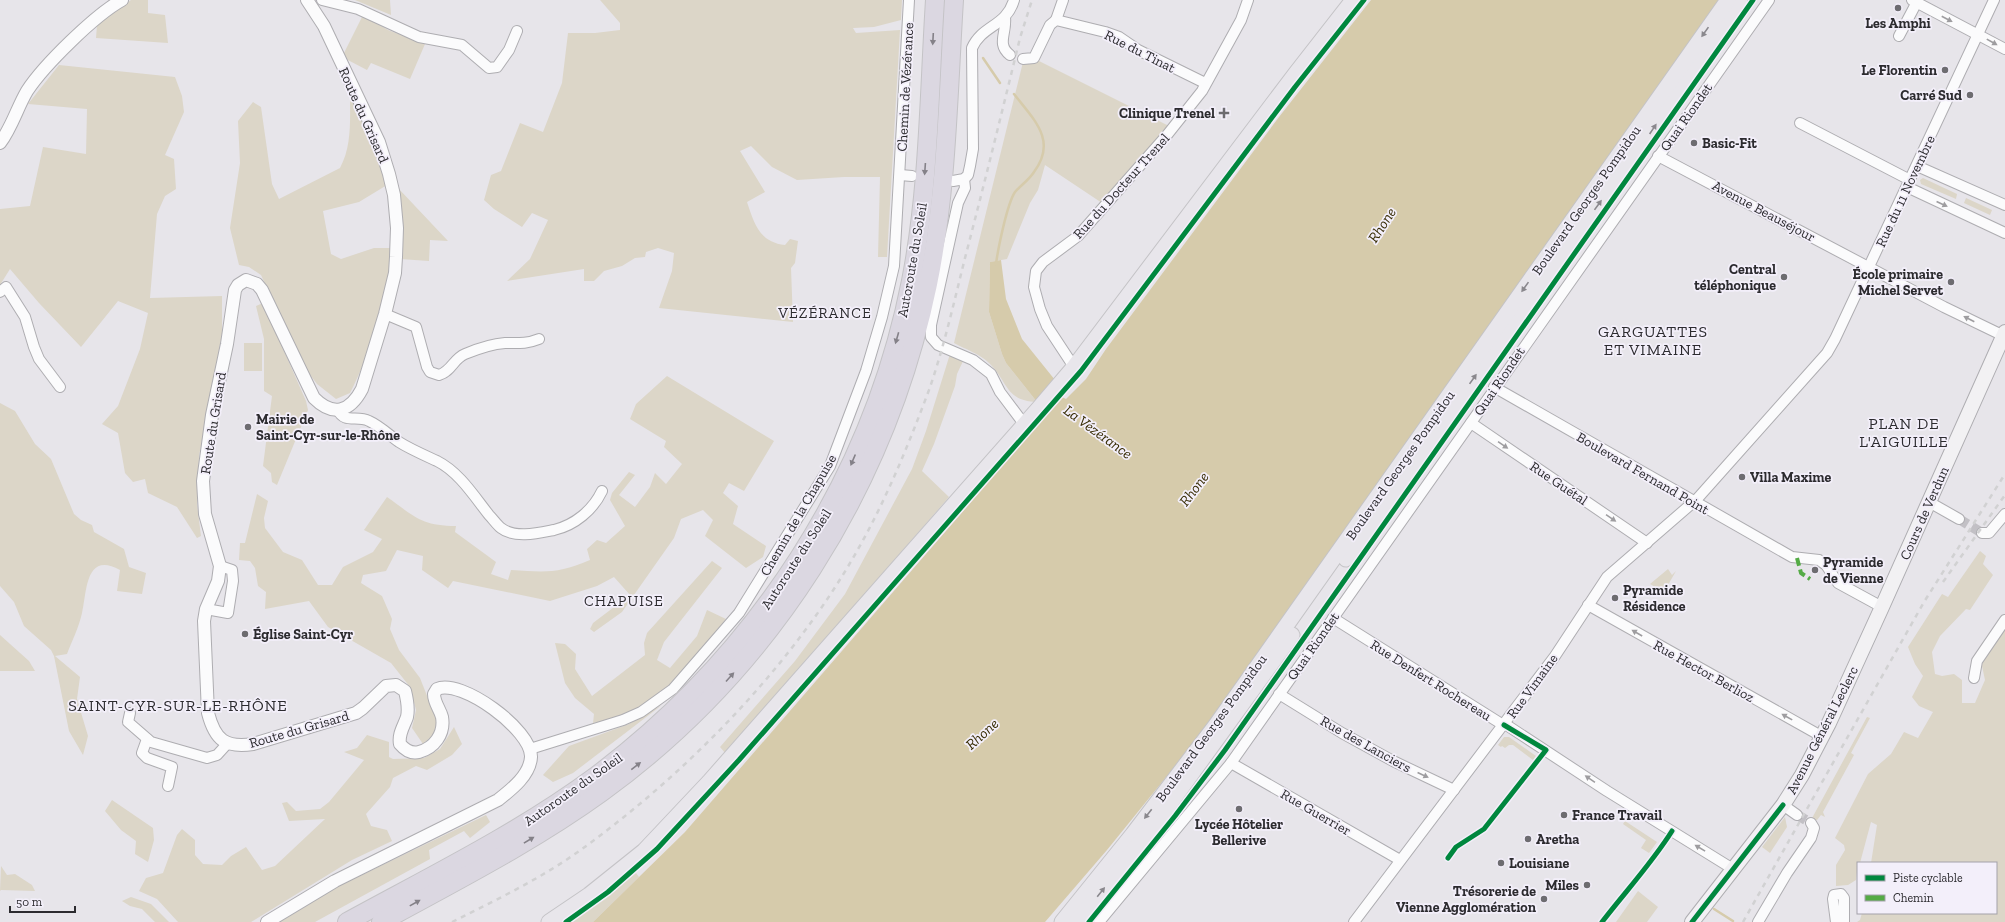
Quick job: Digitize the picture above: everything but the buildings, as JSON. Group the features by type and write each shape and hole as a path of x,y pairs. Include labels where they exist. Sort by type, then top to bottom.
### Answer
{"highway":[{"name":"Autoroute du Soleil","path":"347,922 518,827 594,777 671,713 703,681 734,647 786,580 816,532 845,478 874,412 902,320 911,280 923,196 935,0"},
{"name":"Autoroute du Soleil","path":"381,922 547,828 603,791 642,760 682,727 742,664 802,587 860,485 889,417 904,376 918,325 934,248 940,200 954,0"}],"main road":[{"path":"548,922 589,895 644,851 709,782 1039,408 1069,373 1353,0"},
{"name":"Boulevard Georges Pompidou","path":"1062,922 1133,834 1221,718 1728,0"},
{"name":"Boulevard Georges Pompidou","path":"1076,922 1161,816 1223,733 1538,287 1631,161 1740,0"},
{"name":"Cours de Verdun","path":"1882,607 2004,334"},
{"name":"Avenue Général Leclerc","path":"1692,922 1783,805 1802,775 1882,607"}],"street":[{"path":"0,143 9,129 20,104 35,80 68,45 106,10 122,0"},
{"name":"Route du Grisard","path":"310,0 324,26 379,142 389,174 394,195 397,243 395,273 362,388 352,403 338,410 326,407 314,398 258,284 246,280 238,285 232,300 227,344 211,421 203,481 206,514 220,566 218,580 206,609 204,621 208,713 215,732 227,744 241,746 253,744 347,717 363,708 386,686 392,685 400,687 405,691 407,697 407,716 399,740 404,749 417,753 426,750 435,744 440,735 442,717 434,694 437,689 446,687 457,690 495,710 516,728 530,749"},
{"path":"322,0 358,9 419,37 462,45 489,68 497,67 509,50 517,31"},
{"name":"Chemin de Vézérance","path":"900,175 910,0"},
{"path":"953,181 964,179 968,175 973,149 972,48 975,42 984,34 1006,18 1014,0"},
{"path":"1023,59 1034,58 1050,25 1056,20 1063,0"},
{"name":"Rue du Docteur Trenel","path":"1069,373 1040,309 1034,287 1036,271 1043,262 1078,236 1167,135 1202,91 1241,20 1248,0"},
{"name":"Quai Riondet","path":"1099,922 1231,763 1471,423 1494,387 1769,0"},
{"name":"Rue du 11 Novembre","path":"1694,501 1822,360 1836,339 1994,0"},
{"path":"1899,36 1916,1 2005,49"},
{"path":"1006,18 1002,42 1005,51 1010,55"},
{"name":"Rue du Tinat","path":"1056,20 1119,37 1138,50 1205,84"},
{"path":"1800,123 1908,184 2005,233"},
{"name":"Avenue Beauséjour","path":"1658,156 1869,267 2004,334"},
{"path":"1917,166 2005,205"},
{"path":"900,175 912,176"},
{"name":"Chemin de la Chapuise","path":"530,749 586,733 641,712 673,689 739,613 830,466 866,371 882,317 894,266 900,175"},
{"path":"964,179 965,188 958,203 931,325 931,337 938,345 973,360 983,366 991,374 1000,392 1024,424"},
{"path":"0,292 6,287 22,309 35,350 60,387"},
{"path":"384,314 416,327 427,367 430,372 439,375 449,370 458,357 465,354 491,345 529,343 539,339"},
{"name":"Boulevard Fernand Point","path":"1494,387 1792,557 1819,560 1826,565 1838,583 1882,607"},
{"path":"338,410 344,418 368,420 400,442 443,464 455,474 502,529 507,531 517,534 538,534 564,528 582,516 598,499 602,491"},
{"name":"Rue Guétal","path":"1471,423 1647,543"},
{"name":"Rue Vimaine","path":"1354,922 1555,656 1607,578 1694,501"},
{"path":"1929,502 1959,519"},
{"path":"1982,533 1989,533 2005,514"},
{"path":"206,609 228,613 233,581 232,570 220,566"},
{"name":"Rue Hector Berlioz","path":"1588,605 1821,736"},
{"name":"Rue Denfert Rochereau","path":"1333,618 1546,750 1607,791 1733,869"},
{"path":"1974,678 1977,661 2005,620"},
{"name":"Rue des Lanciers","path":"1279,694 1361,744 1454,790"},
{"path":"130,713 128,722 151,742 206,758 218,755 227,744"},
{"path":"147,739 142,753 147,758 172,767 168,786"},
{"path":"268,922 335,881 498,800 510,790 526,772 531,756 530,749"},
{"name":"Rue Guerrier","path":"1231,763 1400,860"},
{"path":"1783,805 1797,815"},
{"path":"1758,922 1787,873 1811,838 1814,828 1810,823"},
{"path":"1836,922 1833,899 1834,895 1837,894 1841,894 1844,898 1844,922"}],"shaded area":[{"path":"131,0 148,0 148,13 165,15 168,43 96,38 97,25"},
{"path":"355,0 390,0 391,15"},
{"path":"600,0 902,0 901,20 874,27 853,28 856,33 900,30 887,257 878,257 880,177 844,177 797,180 772,167 751,146 740,151 765,192 747,202 755,224 763,236 776,243 785,245 790,239 798,241 795,263 791,268 793,322 659,308 672,271 674,253 658,248 646,252 645,257 635,258 622,266 604,271 594,281 584,281 584,269 507,281 530,259 548,220 532,213 522,227 494,209 484,200 491,175 501,171 520,123 543,132 562,83 568,33 595,33 620,30 620,23"},
{"path":"363,15 388,30 425,44 410,79 371,63 367,70 342,57"},
{"path":"1037,60 1169,126 1102,203 1045,165 1038,190 1030,203 1007,259 990,262 989,312 1002,354 1006,363 1037,402 1027,401 1013,394 989,363 977,354 954,343 1023,62"},
{"path":"59,65 175,77 182,96 184,112 165,155 174,159 176,189 165,196 157,214 150,298 222,296 222,334 199,456 197,504 201,536 197,538 177,507 148,493 145,479 133,482 125,473 118,433 102,424 118,406 140,349 148,313 118,301 81,347 39,303 10,269 0,285 0,209 30,206 43,147 86,154 87,109 28,104"},
{"path":"350,95 370,135 387,185 359,202 323,211 331,254 341,259 374,248 394,248 387,284 365,360 350,393 336,399 317,384 304,367 261,275 249,267 239,265 230,228 240,163 238,121 253,102 261,107 272,184 279,199 340,168 347,151 350,123"},
{"path":"1923,178 1957,194 1956,199 1921,184 1920,180"},
{"path":"398,188 448,241 430,240 429,261 400,259 401,218"},
{"path":"1966,198 1992,210 1990,215 1964,203"},
{"path":"263,303 306,401 308,410 277,485 272,482 271,473 263,466 272,396 264,391 264,339 256,306"},
{"path":"244,343 262,343 262,371 244,371"},
{"path":"950,354 964,359 957,374 955,386 934,444 922,471 949,497 726,754 720,747 795,661 845,594 912,469 926,431"},
{"path":"667,376 774,441 744,491 729,483 723,493 738,506 733,524 766,546 763,557 746,568 705,536 713,520 703,510 681,519 674,538 622,612 594,632 590,629 593,623 630,595 614,577 597,586 550,601 453,581 448,588 422,570 423,556 397,550 386,571 363,575 361,583 382,596 392,619 390,629 399,650 420,678 437,721 434,734 423,744 412,728 416,710 410,687 391,663 328,627 309,601 265,609 266,592 258,586 255,568 250,561 239,560 240,543 245,543 257,494 268,501 264,518 265,528 283,552 302,560 318,585 332,585 343,567 373,552 382,539 364,530 387,497 418,519 444,526 456,526 455,532 496,562 491,574 508,580 511,570 551,571 579,565 590,560 587,549 597,540 606,543 625,526 610,500 612,493 629,472 635,475 619,495 635,507 650,487 655,473 666,484 682,464 664,447 666,441 630,419 636,404"},
{"path":"0,403 15,411 35,444 51,459 74,514 81,520 92,525 94,532 124,549 129,567 146,573 142,594 117,591 120,570 109,566 100,566 94,570 87,585 82,613 67,654 55,656 80,677 77,699 88,736 83,755 69,731 54,656 51,650 24,626 14,602 0,586"},
{"path":"1980,551 1986,556 1983,564 1993,575 1970,610 1966,609 1940,636 1932,652 1935,674 1942,676 1954,674 1962,680 1962,703 1975,703 1985,680 1982,666 1983,659 2005,625 2005,922 1857,922 1860,920 1862,914 1997,914 1997,862 1871,862 1877,825 1871,822 1860,862 1857,862 1856,880 1848,885 1836,886 1836,865 1845,850 1844,845 1835,838 1868,774 1891,754 1904,732 1918,738 1933,712 1919,706 1912,697 1923,676 1915,664 1908,647 1942,594 1948,597"},
{"path":"712,561 722,568 664,642 657,660 670,668 697,636 707,610 726,619 692,662 666,688 636,709 616,718 593,723 594,714 575,698 565,683 555,643 565,644 576,654 575,669 592,696 645,655 644,643 647,633"},
{"path":"1668,569 1672,575 1676,571 1664,592 1650,584"},
{"path":"0,635 29,661 35,671 0,671"},
{"path":"662,705 573,773 553,782 543,775 569,746 629,724"},
{"path":"1867,717 1870,718 1851,753 1854,755 1823,812 1825,817 1821,815 1817,820 1811,820"},
{"path":"454,727 462,744 452,755 427,770 416,766 393,778 390,787 366,814 371,826 387,830 392,841 352,860 251,922 178,922 157,899 139,891 146,878 163,873 177,835 182,829 195,840 195,855 203,864 222,865 231,856 246,847 262,870 275,866 325,819 289,821 282,803 287,802 296,811 320,809 329,802 364,760 344,752 357,748 367,735 389,742 389,757 393,759 424,758 440,749"},
{"path":"1504,737 1509,737 1536,756 1533,760 1513,745 1509,745 1505,748 1502,746 1501,747 1498,745"},
{"path":"112,800 153,828 154,840 148,862 135,854 136,841 121,830 105,811"},
{"path":"486,815 490,822 470,838 464,831 429,850 430,859 315,922 280,922 335,888"},
{"path":"1785,817 1787,827 1770,853 1762,847"},
{"path":"1625,821 1657,842 1649,853 1641,848 1646,840 1623,824"},
{"path":"1,866 7,875 15,874 32,885 35,891 0,891"},
{"path":"636,873 639,877 593,922 561,922 599,897 603,900"},
{"path":"1638,891 1658,907 1647,922 1616,922"},
{"path":"131,897 151,904 169,922 155,922 142,909 130,906 122,901"}],"water":[{"name":"Rhone","path":"1371,0 1721,0 1197,739 1107,850 1045,922 593,922 685,832 1062,397 1066,399 1086,379 1106,349 1279,117"},
{"path":"1001,260 1006,299 1022,339 1055,380 1037,402 1006,363 989,312 990,262"}],"waterway":[{"name":"La Vézérance","path":"983,58 1000,83"},
{"name":"La Vézérance","path":"996,264 1003,227 1012,198 1015,192 1030,178 1041,160 1044,150 1040,130 1029,112 1014,94"},
{"path":"1714,909 1733,921"}],"tunnel":[{"path":"1959,519 1982,533"},
{"path":"1797,815 1811,823"}],"railway":[{"path":"452,922 518,888 567,860 622,819 661,786 735,714 769,676 802,635 831,594 868,532 878,512 905,452 929,390 948,324 1020,38 1032,0"},
{"path":"1743,922 1924,602 2005,474"},
{"path":"1943,582 2005,495"}],"marked path":[{"path":"1797,558 1801,573 1810,579"}],"cycle path":[{"path":"566,922 608,892 657,849 739,760 1081,371 1295,87 1364,0"},
{"path":"1089,922 1175,816 1225,750 1753,0"},
{"path":"1448,858 1456,847 1484,829 1546,750 1504,725"},
{"path":"1692,922 1783,805"},
{"path":"1602,922 1647,866 1672,831"}],"place":[{"name":"Les Amphi","path":"1898,8"},
{"name":"Le Florentin","path":"1945,70"},
{"name":"Carré Sud","path":"1970,95"},
{"name":"Clinique Trenel","path":"1224,113"},
{"name":"Basic-Fit","path":"1694,143"},
{"name":"Central téléphonique","path":"1784,277"},
{"name":"École primaire Michel Servet","path":"1951,282"},
{"name":"Mairie de Saint-Cyr-sur-le-Rhône","path":"248,427"},
{"name":"Villa Maxime","path":"1742,477"},
{"name":"Pyramide de Vienne","path":"1815,570"},
{"name":"Pyramide Résidence","path":"1615,598"},
{"name":"Église Saint-Cyr","path":"245,634"},
{"name":"Lycée Hôtelier Bellerive","path":"1239,809"},
{"name":"France Travail","path":"1564,815"},
{"name":"Aretha","path":"1528,839"},
{"name":"Louisiane","path":"1501,863"},
{"name":"Miles","path":"1587,885"},
{"name":"Trésorerie de Vienne Agglomération","path":"1544,899"}],"district":[{"name":"VÉZÉRANCE","path":"825,313"},
{"name":"GARGUATTES ET VIMAINE","path":"1653,340"},
{"name":"PLAN DE L'AIGUILLE","path":"1904,432"},
{"name":"CHAPUISE","path":"624,601"},
{"name":"SAINT-CYR-SUR-LE-RHÔNE","path":"178,705"}]}
